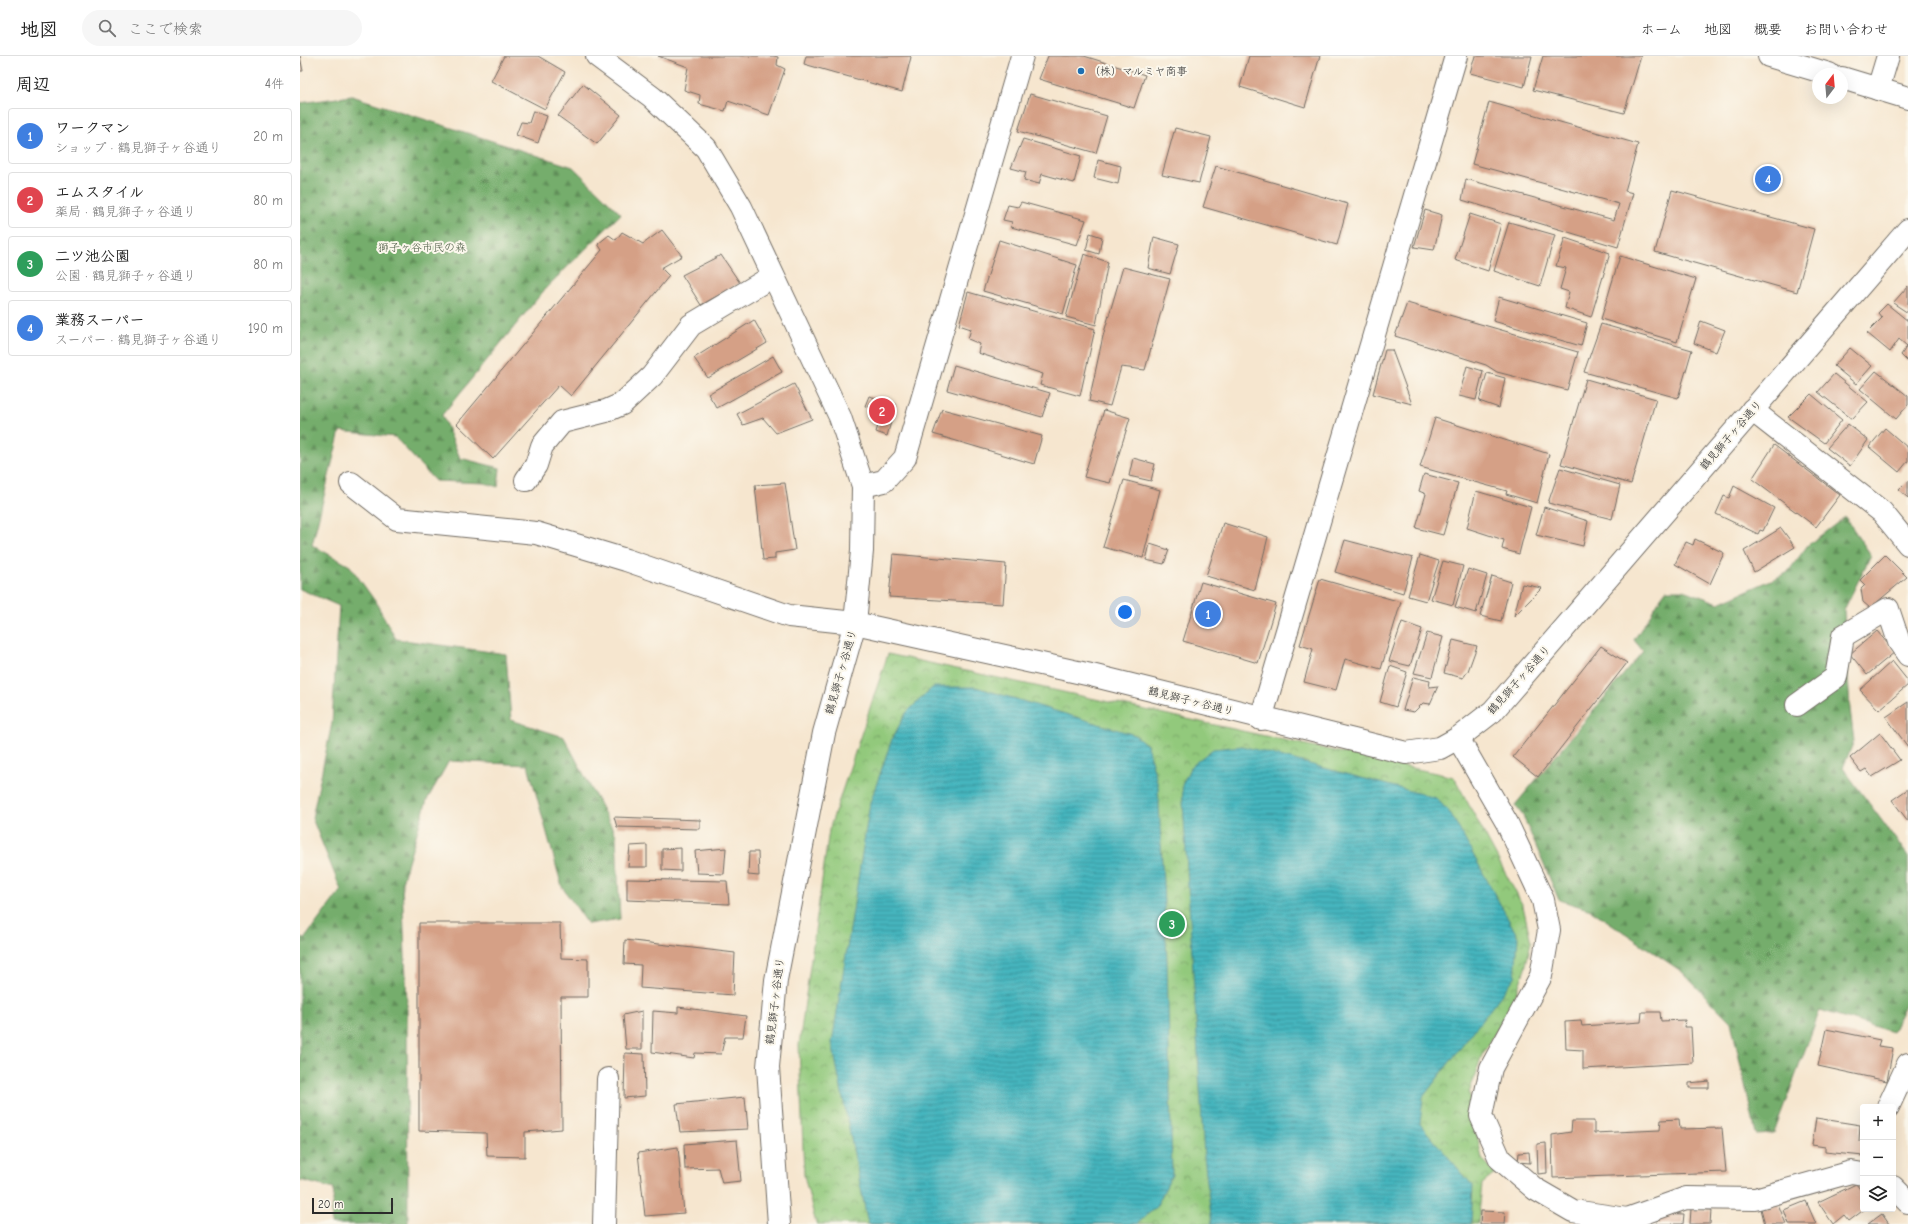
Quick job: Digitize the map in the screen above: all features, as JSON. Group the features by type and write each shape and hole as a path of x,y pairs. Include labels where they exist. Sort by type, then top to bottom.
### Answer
{"street":[{"path":"351,483 397,519 536,533 626,560 789,616 855,623 862,551 863,486 840,417 741,206 706,148 652,97 597,56"},
{"path":"863,486 884,481 905,458 1022,56"},
{"path":"1261,719 1456,56"},
{"path":"1769,56 1812,69"},
{"path":"1878,89 1888,56"},
{"path":"1848,80 1908,98"},
{"name":"鶴見獅子ヶ谷通り","path":"780,1224 768,1067 776,980 824,733 855,623 1091,675 1261,719 1406,753 1440,748 1458,738 1493,711 1908,230"},
{"path":"526,480 536,465 542,446 562,422 606,411 622,404 652,376 691,325 773,276"},
{"path":"1752,410 1882,512 1908,544"},
{"path":"1797,706 1836,677 1843,636 1888,609 1899,642 1908,655"},
{"path":"1458,738 1507,823 1543,900 1549,930 1542,976 1491,1068 1481,1116 1500,1159 1535,1189 1573,1210 1629,1221 1686,1198 1755,1199 1851,1172 1860,1174"},
{"path":"1889,1104 1908,1064"},
{"path":"604,1224 608,1079"},
{"path":"1896,1190 1908,1202"}],"green space":[{"name":"獅子ヶ谷市民の森","path":"352,96 573,167 621,214 546,288 442,415 460,458 500,468 498,487 484,483 435,481 395,437 340,431 312,545 350,566 375,601 396,639 506,654 511,720 564,737 616,835 620,919 588,924 562,887 528,765 449,761 427,800 402,882 407,1003 408,1224 331,1224 334,1189 300,1180 300,937 305,938 341,890 312,818 332,723 339,606 300,589 300,103"},
{"path":"1845,517 1871,555 1844,610 1850,709 1854,741 1843,768 1908,856 1908,999 1892,1032 1820,1010 1774,1133 1756,1134 1731,1022 1681,971 1591,910 1559,900 1523,816 1515,805 1643,651 1634,640 1666,590 1683,590 1719,603 1787,573 1808,545"},
{"path":"888,654 1454,777 1523,906 1531,942 1525,969 1512,1005 1482,1055 1469,1093 1482,1159 1496,1173 1482,1184 1478,1224 816,1224 804,1175 799,1045 829,830"}],"water":[{"path":"933,687 976,687 1135,735 1147,745 1158,785 1167,960 1172,1175 1156,1207 1137,1224 868,1224 832,1043 870,803 892,739 906,713"},
{"path":"1242,746 1436,798 1451,814 1518,937 1515,977 1423,1097 1420,1124 1473,1186 1471,1224 1212,1224 1204,1156 1182,785 1191,766 1213,749"}],"building":[{"path":"300,56 303,71 300,71"},
{"path":"504,56 538,56 565,72 545,109 491,81"},
{"path":"658,56 774,56 778,57 777,65 785,69 769,115 728,101 725,111 699,104 700,95 684,90 688,67"},
{"path":"806,56 911,57 902,92 804,64"},
{"path":"1048,56 1084,56 1145,75 1134,108 1039,79"},
{"path":"1249,56 1320,56 1305,107 1240,87"},
{"path":"1475,56 1532,56 1524,87 1470,73"},
{"path":"1543,56 1641,56 1624,113 1533,90"},
{"path":"583,84 621,115 597,144 558,116"},
{"path":"1030,94 1107,116 1096,153 1018,131"},
{"path":"1489,102 1638,144 1625,191 1633,193 1618,247 1462,200 1466,179 1614,220 1619,204 1472,164"},
{"path":"533,111 547,116 538,143 516,135 521,122 529,123"},
{"path":"1175,128 1211,137 1199,183 1162,175"},
{"path":"1023,139 1081,156 1074,183 1042,174 1039,184 1024,180 1026,172 1011,168"},
{"path":"1098,160 1121,166 1118,184 1094,178"},
{"path":"1216,166 1348,204 1337,245 1203,207"},
{"path":"1672,190 1814,229 1797,292 1655,252"},
{"path":"1021,202 1086,220 1077,245 1011,227 1012,222 1003,220 1008,205 1018,207"},
{"path":"1425,210 1442,215 1434,250 1414,247"},
{"path":"1470,214 1501,224 1488,271 1455,260"},
{"path":"1509,222 1555,235 1540,286 1494,271"},
{"path":"662,230 682,256 661,268 669,276 571,396 559,385 493,459 457,424 602,250 598,244 609,235 616,240 622,232 643,244"},
{"path":"1090,233 1102,237 1099,254 1086,250"},
{"path":"1154,237 1179,244 1170,274 1148,268"},
{"path":"1565,238 1610,253 1591,317 1565,308 1569,292 1560,289 1566,268 1556,266"},
{"path":"999,240 1077,265 1063,314 983,291"},
{"path":"1084,254 1108,262 1096,325 1066,317"},
{"path":"721,255 740,283 701,305 682,275"},
{"path":"1620,256 1696,279 1677,342 1601,319"},
{"path":"1123,267 1170,279 1145,370 1121,367 1110,406 1089,401 1103,336"},
{"path":"1908,286 1908,313 1893,303"},
{"path":"968,292 1095,329 1080,396 1040,385 1043,374 978,353 980,344 968,339 971,329 959,325"},
{"path":"1499,297 1587,323 1581,346 1493,321"},
{"path":"1407,303 1578,352 1567,390 1497,372 1486,365 1395,336"},
{"path":"1887,304 1908,321 1908,362 1901,355 1907,346 1899,339 1890,352 1867,333 1882,318 1878,313"},
{"path":"754,320 767,343 708,378 694,358"},
{"path":"1701,321 1725,330 1716,352 1694,343"},
{"path":"1601,324 1692,350 1678,398 1584,372"},
{"path":"1850,348 1872,366 1856,384 1834,366"},
{"path":"1385,350 1392,350 1412,404 1373,394"},
{"path":"773,356 782,372 717,408 708,394"},
{"path":"954,365 1050,393 1042,417 947,390"},
{"path":"1467,366 1483,371 1476,400 1459,396"},
{"path":"1876,371 1908,396 1908,405 1896,419 1860,389"},
{"path":"1487,373 1505,378 1499,408 1479,401"},
{"path":"1834,374 1868,402 1852,419 1818,392"},
{"path":"1586,379 1656,399 1631,484 1561,464"},
{"path":"794,384 812,419 776,433 763,418 743,425 737,414"},
{"path":"1811,394 1842,420 1824,443 1788,417"},
{"path":"869,396 896,404 887,436 876,432 879,422 869,418 872,408 865,406"},
{"path":"942,409 1042,436 1034,464 933,434"},
{"path":"1104,410 1130,418 1110,483 1084,477"},
{"path":"1435,418 1549,454 1537,503 1506,494 1507,491 1420,467"},
{"path":"1848,424 1868,440 1850,466 1827,448"},
{"path":"1885,428 1908,448 1908,461 1899,472 1869,447"},
{"path":"1774,445 1840,495 1816,527 1752,479"},
{"path":"1133,458 1155,464 1151,481 1129,476"},
{"path":"1560,468 1620,485 1612,519 1548,503"},
{"path":"1424,474 1458,483 1443,535 1416,528 1426,494 1419,491"},
{"path":"1124,480 1160,490 1143,558 1103,547"},
{"path":"1908,481 1908,498 1899,490"},
{"path":"785,483 795,550 775,553 775,559 763,560 755,485"},
{"path":"1734,486 1774,508 1763,531 1760,530 1758,534 1716,514 1724,496 1729,498"},
{"path":"1476,491 1531,507 1519,554 1502,549 1504,540 1467,528"},
{"path":"1544,507 1588,521 1583,546 1536,535"},
{"path":"1223,523 1268,537 1255,590 1206,576"},
{"path":"1781,528 1795,547 1754,572 1744,551"},
{"path":"1695,539 1724,553 1710,584 1675,564 1686,542 1693,545"},
{"path":"1345,540 1413,558 1403,593 1335,572"},
{"path":"1150,544 1169,550 1164,564 1146,560"},
{"path":"893,554 1006,564 1003,604 889,597"},
{"path":"1420,555 1439,561 1426,601 1408,596"},
{"path":"1885,555 1907,577 1870,608 1863,602 1861,589 1865,585 1860,580"},
{"path":"1443,561 1463,566 1453,605 1431,599"},
{"path":"1468,569 1487,575 1476,613 1455,607"},
{"path":"1492,576 1511,582 1501,621 1480,616"},
{"path":"1320,579 1401,602 1381,669 1345,659 1336,690 1304,682 1313,649 1300,645"},
{"path":"1201,582 1276,604 1258,663 1183,641"},
{"path":"1522,584 1542,588 1514,616"},
{"path":"1402,622 1422,629 1410,666 1389,661"},
{"path":"1877,631 1895,652 1867,675 1850,654"},
{"path":"1427,633 1443,637 1432,677 1414,673"},
{"path":"1453,640 1477,646 1468,671 1463,678 1444,673"},
{"path":"1601,646 1627,663 1538,777 1513,757"},
{"path":"1892,661 1908,681 1908,685 1879,710 1860,690"},
{"path":"1390,666 1407,672 1396,707 1380,702"},
{"path":"1413,677 1430,681 1429,687 1438,686 1430,704 1423,703 1414,712 1403,710"},
{"path":"1908,702 1908,747 1886,717"},
{"path":"1880,733 1900,760 1872,777 1866,769 1861,772 1850,758"},
{"path":"1908,789 1908,821 1892,800"},
{"path":"614,817 700,820 700,829 617,827"},
{"path":"647,845 647,867 628,867 630,846"},
{"path":"681,848 681,871 662,870 662,849"},
{"path":"726,848 724,874 697,873 695,851"},
{"path":"749,852 758,852 759,876 748,875"},
{"path":"627,879 727,881 729,904 627,900"},
{"path":"419,923 560,923 561,958 588,959 588,997 561,997 562,1129 525,1132 525,1157 487,1156 486,1133 419,1131"},
{"path":"625,940 735,953 733,995 640,988 641,965 624,964"},
{"path":"678,1007 746,1016 743,1037 725,1037 721,1054 695,1053 694,1058 652,1052 653,1011 678,1013"},
{"path":"642,1011 642,1049 626,1049 623,1015"},
{"path":"1642,1012 1660,1012 1661,1021 1685,1020 1684,1027 1691,1027 1693,1063 1583,1069 1583,1050 1566,1049 1565,1022 1581,1021 1582,1026 1641,1022"},
{"path":"1826,1029 1880,1040 1878,1046 1893,1048 1887,1081 1818,1066"},
{"path":"625,1053 644,1054 645,1096 624,1098"},
{"path":"1709,1081 1709,1088 1689,1088 1689,1083"},
{"path":"745,1097 748,1129 680,1132 676,1104"},
{"path":"1816,1118 1860,1125 1860,1156 1825,1152 1825,1147 1812,1145"},
{"path":"1679,1119 1680,1129 1722,1128 1726,1172 1553,1178 1552,1135 1571,1132 1572,1121 1594,1121 1594,1133 1660,1130 1661,1120"},
{"path":"737,1140 741,1181 722,1183 718,1168 685,1169 684,1144"},
{"path":"1546,1143 1547,1173 1538,1174 1537,1144"},
{"path":"678,1147 684,1213 645,1216 638,1153"},
{"path":"1529,1152 1530,1163 1518,1162 1519,1153"},
{"path":"1856,1184 1860,1189 1861,1212 1849,1221 1844,1215 1833,1224 1818,1202"},
{"path":"1806,1201 1816,1224 1789,1224 1784,1210"},
{"path":"1778,1204 1786,1224 1765,1224 1761,1209"},
{"path":"1691,1209 1711,1210 1710,1224 1690,1224"},
{"path":"1481,1211 1505,1212 1504,1224 1480,1224"},
{"path":"1658,1213 1684,1214 1683,1224 1657,1224"},
{"path":"1882,1214 1889,1224 1868,1224"}],"place":[{"name":"（株）マルミヤ商事","path":"1081,71"},
{"name":"業務スーパー","path":"1768,179"},
{"name":"エムスタイル","path":"882,411"},
{"name":"ワークマン","path":"1208,614"},
{"name":"二ツ池公園","path":"1172,924"}]}
